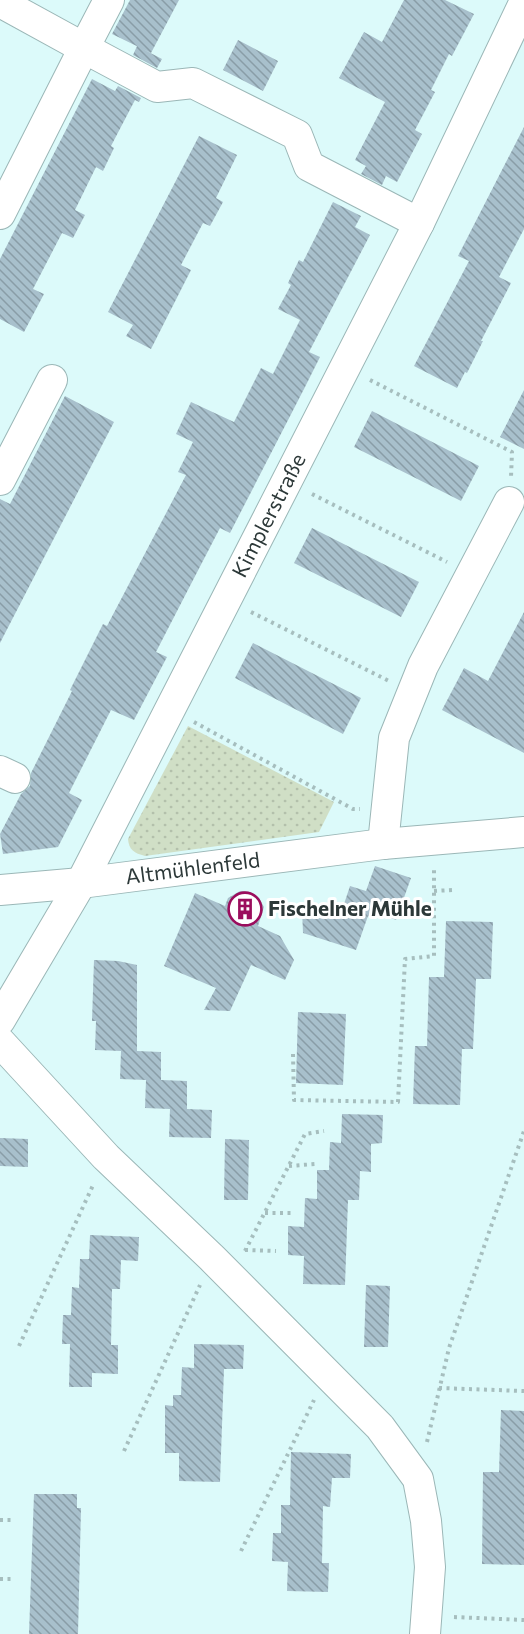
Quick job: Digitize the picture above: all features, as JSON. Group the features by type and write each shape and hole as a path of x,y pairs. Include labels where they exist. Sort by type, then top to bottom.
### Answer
{"street":[{"path":"0,213 109,0"},
{"path":"0,2 157,87 192,83 297,135 309,166 419,223"},
{"name":"Kimplerstraße","path":"0,1020 81,883 419,223 524,3"},
{"path":"0,480 52,380"},
{"path":"383,844 394,738 423,666 509,502"},
{"name":"Altmühlenfeld","path":"0,890 81,883 383,844 524,832"},
{"path":"0,1042 106,1157 222,1268 380,1427 418,1479 426,1521 430,1567 426,1625"}],"path":[{"path":"345,368 512,452 509,502"},
{"path":"287,481 471,574"},
{"path":"226,599 412,693"},
{"path":"170,709 353,809 387,810"},
{"path":"293,1054 294,1100 398,1102 405,959 434,956 434,840"},
{"path":"434,891 453,890"},
{"path":"124,1451 222,1268 245,1250 305,1134 324,1131"},
{"path":"418,1479 449,1348 524,1131"},
{"path":"19,1346 106,1157"},
{"path":"288,1166 315,1164"},
{"path":"265,1213 291,1213"},
{"path":"245,1250 276,1251"},
{"path":"242,1551 327,1373"},
{"path":"440,1388 524,1391"},
{"path":"0,1520 13,1520"},
{"path":"0,1579 14,1579"},
{"path":"426,1625 524,1620"}],"green space":[{"path":"188,726 334,802 319,832 145,856 133,850 128,839"}],"building":[{"path":"130,0 179,0 151,53 112,34"},
{"path":"404,0 445,0 474,14 452,56 449,54 431,90 435,92 415,130 422,134 397,182 386,176 382,185 361,174 366,166 355,160 385,102 339,78 364,32 382,42"},
{"path":"238,40 278,61 263,91 223,70"},
{"path":"137,46 162,59 157,68 133,55"},
{"path":"92,79 115,91 118,86 141,98 139,102 135,100 111,146 114,148 103,171 96,167 75,210 85,215 73,238 62,233 33,289 44,294 24,332 0,319 0,259"},
{"path":"524,127 524,229 499,277 511,283 467,373 465,372 457,388 414,366 469,261 458,256"},
{"path":"199,136 237,155 216,198 223,202 210,226 203,223 181,265 191,270 151,349 126,336 133,325 108,312"},
{"path":"333,202 361,216 355,227 370,235 309,352 320,357 304,389 230,533 220,528 156,652 167,657 134,720 111,710 69,793 82,800 58,847 3,854 0,834 21,794 30,786 31,773 103,624 107,626 186,475 178,472 193,442 176,434 191,402 234,422 261,368 273,374 300,320 278,309 291,285 288,283 299,260 303,262"},
{"path":"524,390 524,449 500,437"},
{"path":"65,396 114,422 0,643 0,499 10,504"},
{"path":"372,411 479,466 461,501 354,447"},
{"path":"312,528 419,582 401,617 294,563"},
{"path":"524,612 524,753 442,710 464,668 488,681"},
{"path":"253,643 361,698 343,734 235,678"},
{"path":"375,866 411,878 396,920 376,913 374,918 368,916 356,950 303,933 302,909 343,907 350,886 366,891"},
{"path":"240,891 250,892 259,898 264,907 258,926 280,936 294,960 285,980 251,965 230,1011 204,1010 216,988 164,966 195,893 225,906 228,898"},
{"path":"446,921 493,922 491,979 476,979 473,1049 462,1049 460,1105 413,1104 415,1046 427,1046 429,977 444,977"},
{"path":"94,960 137,965 137,1051 161,1052 161,1080 187,1081 187,1109 212,1110 211,1138 169,1137 170,1109 145,1108 146,1080 120,1079 121,1051 95,1050 96,1021 92,1021"},
{"path":"298,1012 346,1014 343,1085 296,1083"},
{"path":"342,1114 383,1115 382,1143 371,1144 371,1172 360,1171 359,1200 348,1200 345,1285 303,1284 304,1256 288,1255 288,1226 304,1227 305,1198 317,1199 317,1170 329,1170 330,1142 341,1143"},
{"path":"0,1138 28,1139 28,1167 0,1166"},
{"path":"225,1139 249,1140 248,1200 224,1200"},
{"path":"90,1235 139,1237 138,1261 121,1260 120,1289 112,1289 111,1345 118,1345 118,1374 92,1373 92,1387 69,1387 70,1344 62,1344 63,1315 71,1315 72,1287 79,1288 80,1259 89,1259"},
{"path":"366,1285 390,1286 388,1347 364,1347"},
{"path":"194,1344 244,1345 243,1369 224,1369 220,1482 179,1481 179,1453 165,1453 165,1405 173,1406 173,1395 181,1395 182,1367 194,1368"},
{"path":"501,1410 524,1411 524,1565 482,1564 483,1472 499,1472"},
{"path":"291,1452 351,1454 350,1478 332,1478 330,1507 323,1506 322,1563 329,1563 328,1592 287,1591 288,1562 272,1561 273,1533 281,1533 281,1505 290,1505"},
{"path":"34,1494 77,1494 77,1508 81,1508 78,1634 29,1634"}],"place":[{"name":"Fischelner Mühle","path":"245,909"}]}
